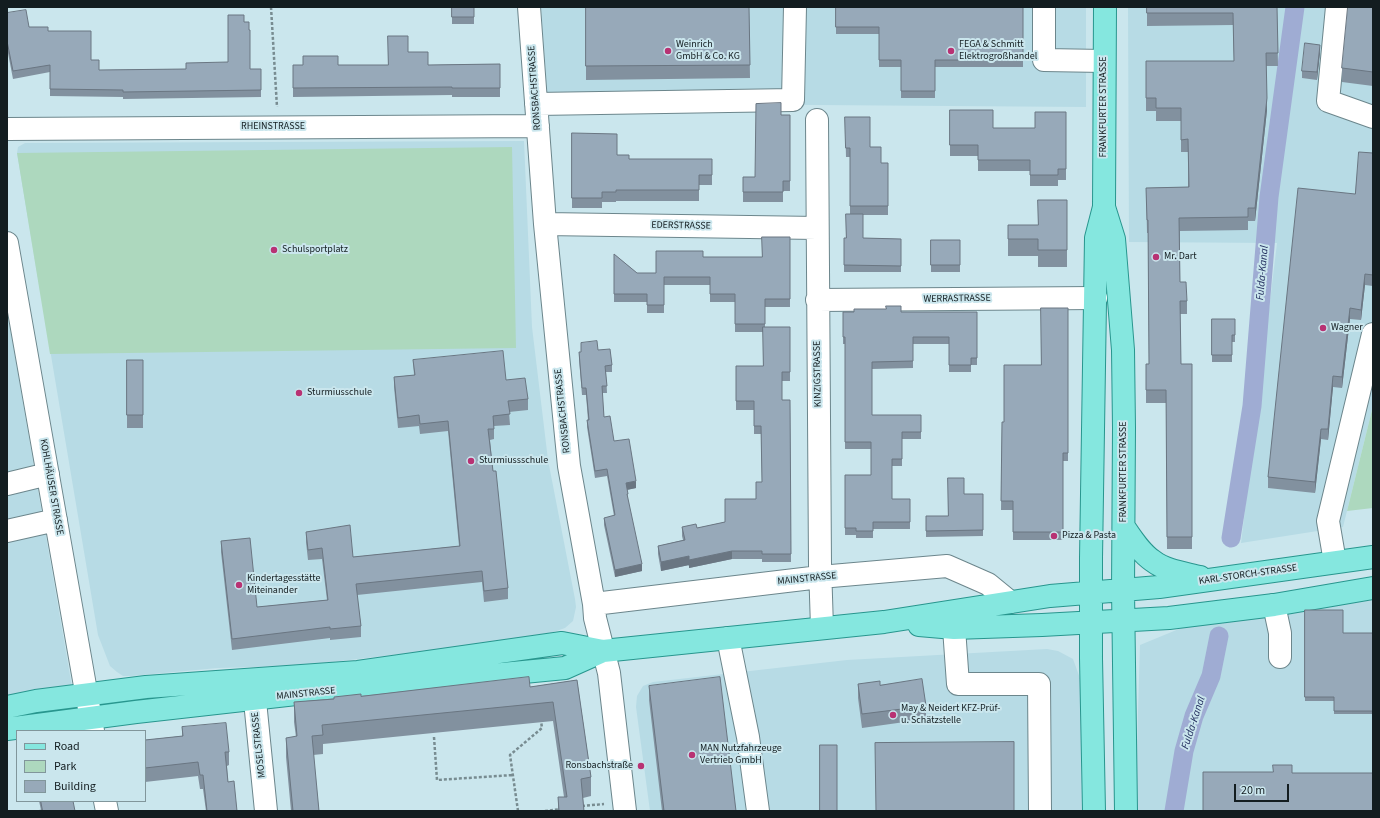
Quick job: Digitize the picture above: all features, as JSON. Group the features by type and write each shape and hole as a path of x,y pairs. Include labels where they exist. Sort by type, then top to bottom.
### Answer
{"main road":[{"name":"FRANKFURTER STRASSE","path":"1094,811 1091,593 1096,238 1104,207 1105,7"},
{"name":"FRANKFURTER STRASSE","path":"1104,207 1114,239 1123,350 1123,621 1126,811"},
{"path":"1124,528 1153,561 1172,570 1213,580"},
{"name":"KARL-STORCH-STRASSE","path":"1091,593 1213,580 1373,557"},
{"path":"1123,621 1168,618 1274,605 1373,588"},
{"name":"MAINSTRASSE","path":"7,729 92,724 253,689 358,672 562,643 602,651 884,622 1050,596 1091,593"},
{"name":"MAINSTRASSE","path":"884,622 954,628 1123,621"},
{"name":"MAINSTRASSE","path":"7,708 36,701 150,686 253,689"}],"street":[{"name":"RONSBACHSTRASSE","path":"529,7 544,224 568,466 594,604 595,618 602,651 609,673 619,760 616,807"},
{"path":"536,104 793,100 795,7"},
{"path":"1044,7 1044,60 1104,61"},
{"path":"1337,7 1328,101 1373,116"},
{"name":"KINZIGSTRASSE","path":"817,120 817,300 820,577 822,628"},
{"name":"RHEINSTRASSE","path":"7,129 538,126"},
{"name":"EDERSTRASSE","path":"544,224 817,228"},
{"name":"KOHLHÄUSER STRASSE","path":"7,243 16,340 48,474 92,724"},
{"name":"WERRASTRASSE","path":"817,300 1096,298"},
{"path":"1335,562 1328,521 1373,334"},
{"path":"7,484 48,474"},
{"path":"7,531 56,520"},
{"name":"MAINSTRASSE","path":"594,604 780,581 947,566 988,584 1010,602"},
{"path":"1274,605 1280,633 1280,657"},
{"path":"954,628 958,684 1039,684 1040,811"},
{"path":"728,638 748,737 758,811"},
{"name":"MOSELSTRASSE","path":"253,689 266,811"}],"path":[{"path":"271,7 278,110"},
{"path":"518,811 510,755 542,728 541,713"},
{"path":"434,737 437,780 513,775"},
{"path":"578,807 616,807"},
{"path":"545,811 565,809"}],"shaded area":[{"path":"541,7 1086,7 1086,107 548,103"},
{"path":"1128,7 1373,7 1373,406 1343,527 1241,543 1277,243 1129,242"},
{"name":"Sturmiusschule","path":"524,141 532,327 548,460 575,599 576,607 573,621 565,628 542,636 507,642 297,666 218,668 131,676 123,676 117,672 110,666 98,635 17,153 18,147 25,143"},
{"path":"7,310 72,687 7,703"},
{"path":"1373,600 1373,811 1135,811 1140,645 1191,624"},
{"path":"1047,649 1058,651 1073,659 1081,681 1082,811 650,811 636,707 637,696 643,686 653,682 847,660"}],"green space":[{"name":"Schulsportplatz","path":"512,147 516,348 50,354 17,153"},
{"path":"1373,406 1373,508 1347,511"}],"building":[{"path":"452,7 474,7 474,17 452,17"},
{"name":"Weinrich GmbH & Co. KG","path":"586,7 749,7 750,65 586,66"},
{"name":"FEGA & Schmitt Elektrogroßhandel","path":"836,7 1023,7 1023,60 935,60 935,91 901,91 901,60 879,60 879,27 836,27"},
{"path":"1147,7 1277,7 1278,53 1266,53 1267,98 1255,208 1248,208 1248,217 1179,218 1180,282 1186,282 1187,301 1180,301 1181,364 1192,364 1192,537 1167,537 1166,390 1146,390 1146,364 1149,364 1148,220 1146,188 1189,187 1188,139 1181,140 1181,108 1156,108 1156,98 1146,98 1146,61 1234,61 1233,13 1147,13"},
{"path":"1348,7 1373,7 1373,72 1342,68"},
{"path":"26,10 29,27 48,27 48,31 91,31 91,60 99,60 99,70 186,69 186,63 228,62 228,15 244,15 244,22 249,22 250,30 250,69 261,69 261,90 123,92 123,90 50,89 50,65 13,71 7,41 7,13"},
{"path":"388,36 408,36 408,52 428,52 428,65 500,64 500,88 293,88 293,65 303,65 303,56 338,56 338,65 388,65"},
{"path":"1305,43 1320,45 1317,72 1302,71"},
{"path":"781,103 781,115 790,115 790,181 783,181 783,192 743,192 743,177 755,177 756,104"},
{"path":"950,110 993,110 993,128 1035,128 1035,112 1066,112 1066,169 1058,169 1058,175 1030,175 1030,160 978,160 978,145 950,145"},
{"path":"845,117 870,117 870,147 881,147 881,163 888,163 888,206 850,206 850,148 846,148"},
{"path":"572,133 617,134 617,155 629,155 629,159 712,159 712,175 699,175 699,190 616,190 616,192 602,192 602,198 572,198"},
{"name":"Wagner","path":"1359,152 1373,153 1373,275 1365,274 1361,310 1350,308 1342,377 1333,376 1328,429 1321,429 1315,482 1268,477 1298,188 1355,194"},
{"path":"1038,200 1067,200 1067,250 1038,250 1038,239 1008,239 1008,225 1038,225"},
{"path":"846,214 863,214 863,238 901,239 901,266 844,265"},
{"path":"762,237 790,237 790,299 765,299 765,324 735,324 735,294 710,294 710,277 664,277 664,305 647,305 647,294 614,294 614,254 637,273 656,273 656,251 703,251 703,257 762,257"},
{"path":"931,240 960,240 960,265 931,265"},
{"path":"886,306 901,306 901,312 977,312 977,358 971,358 971,365 949,365 949,337 913,337 913,361 872,362 872,415 921,415 921,432 902,432 902,459 892,459 892,499 910,499 910,522 873,522 873,531 856,531 856,528 845,528 845,475 871,475 871,442 845,442 845,337 843,337 843,312 854,312 854,309 886,309"},
{"path":"1041,308 1068,308 1068,453 1063,453 1063,532 1013,532 1013,501 1001,501 1002,422 1004,422 1004,365 1041,365"},
{"path":"1212,319 1235,319 1235,335 1232,335 1232,355 1212,355"},
{"path":"763,327 790,327 790,372 782,372 782,400 790,400 791,554 762,554 762,551 732,551 689,560 689,556 661,562 658,546 685,540 682,527 696,524 697,528 725,522 725,499 756,499 756,482 762,482 761,426 754,426 754,401 736,401 736,366 763,366"},
{"path":"597,341 598,350 610,349 612,365 605,366 607,386 602,386 604,417 610,416 614,441 629,439 636,481 626,483 642,564 615,570 604,518 615,515 607,469 595,471 587,420 589,420 586,388 582,388 579,352 581,352 581,343"},
{"path":"503,351 506,380 525,378 528,399 508,401 510,414 493,416 494,429 488,429 493,471 496,471 508,588 484,591 482,571 356,584 361,626 330,629 330,627 232,639 221,541 250,538 257,607 328,600 322,548 308,550 306,532 350,525 353,557 460,546 448,421 420,424 419,415 398,418 394,377 415,375 413,360"},
{"path":"127,360 143,360 143,415 127,415"},
{"path":"948,478 964,478 964,494 983,494 983,530 926,531 926,516 948,516"},
{"path":"1305,610 1343,610 1343,633 1373,633 1373,711 1334,711 1334,697 1305,697"},
{"path":"529,677 530,687 577,680 591,777 581,779 584,811 559,811 558,797 567,797 553,702 322,725 323,735 312,736 319,811 293,811 286,738 297,736 294,702 334,699 334,697 361,694 361,696"},
{"name":"MAN Nutzfahrzeuge Vertrieb GmbH","path":"720,677 736,811 664,811 649,686"},
{"path":"922,679 926,706 862,714 858,684 880,681 880,685"},
{"path":"226,723 229,752 225,752 228,782 234,781 237,811 207,811 203,775 200,775 198,762 146,768 146,740 183,736 182,727"},
{"path":"1014,742 1014,811 876,811 875,743"},
{"path":"820,745 837,745 837,811 820,811"},
{"path":"1273,765 1292,765 1292,773 1373,773 1373,811 1203,811 1203,772 1273,772"},
{"path":"41,802 73,802 75,811 36,811 42,810"}],"waterway":[{"name":"Fulda-Kanal","path":"1231,538 1252,406 1269,197 1295,7"},
{"name":"Fulda-Kanal","path":"1174,811 1184,751 1194,716 1211,676 1219,636"}],"place":[{"name":"Weinrich GmbH & Co. KG","path":"668,51"},
{"name":"FEGA & Schmitt Elektrogroßhandel","path":"951,51"},
{"name":"Schulsportplatz","path":"274,250"},
{"name":"Mr. Dart","path":"1156,257"},
{"name":"Wagner","path":"1323,328"},
{"name":"Sturmiusschule","path":"299,393"},
{"name":"Sturmiussschule","path":"471,461"},
{"name":"Pizza & Pasta","path":"1054,536"},
{"name":"Kindertagesstätte Miteinander","path":"239,585"},
{"name":"May & Neidert KFZ-Prüf- u. Schätzstelle","path":"893,715"},
{"name":"MAN Nutzfahrzeuge Vertrieb GmbH","path":"692,755"},
{"name":"Ronsbachstraße","path":"641,766"}]}
